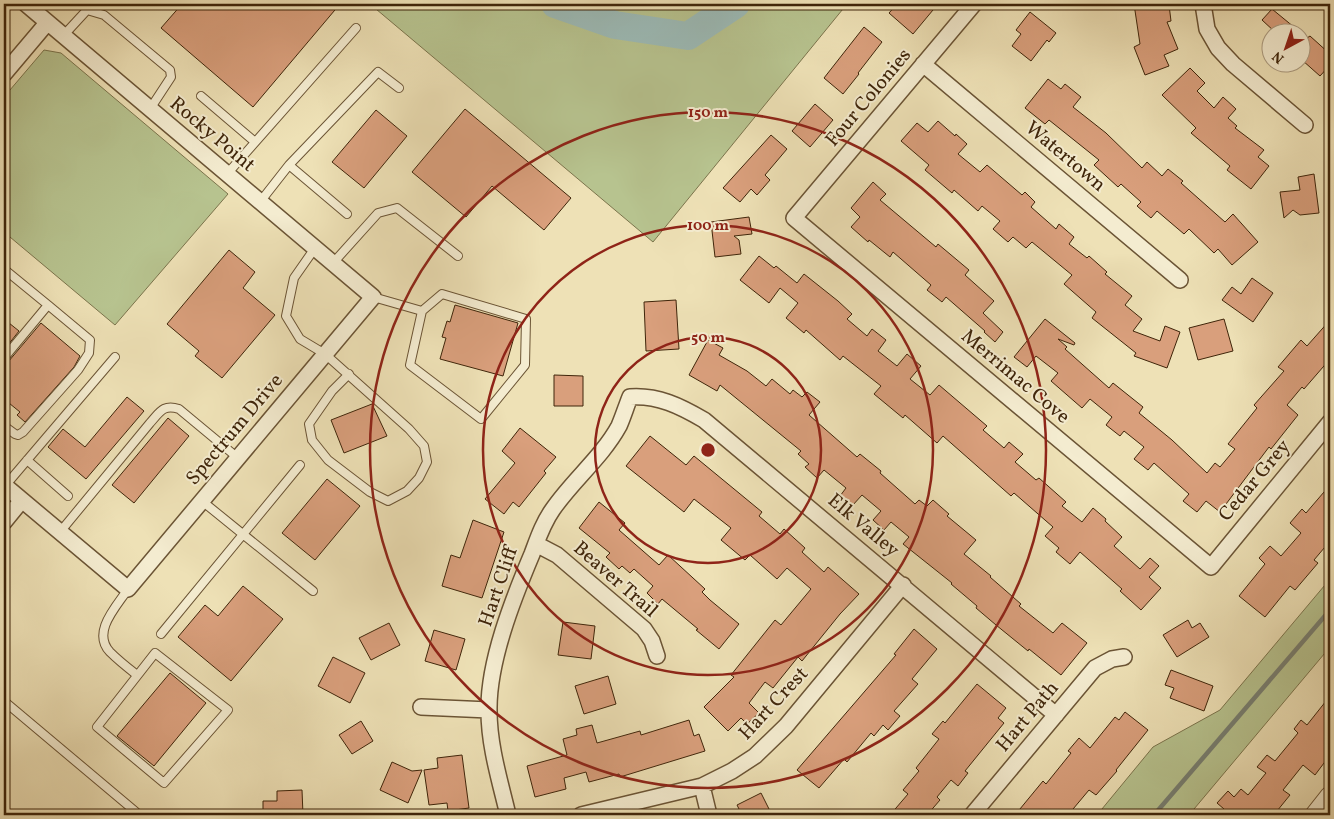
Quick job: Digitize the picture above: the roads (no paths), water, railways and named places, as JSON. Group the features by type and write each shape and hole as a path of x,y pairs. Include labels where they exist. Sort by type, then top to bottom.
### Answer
{"street":[{"name":"Rocky Point","path":"26,4 373,297"},
{"name":"Four Colonies","path":"794,218 974,4"},
{"path":"1203,4 1207,29 1218,48 1233,64 1305,125"},
{"path":"4,74 47,23"},
{"name":"Watertown","path":"923,64 1180,280"},
{"name":"Merrimac Cove","path":"794,218 1211,567"},
{"name":"Spectrum Drive","path":"128,589 373,297"},
{"name":"Elk Valley","path":"630,397 644,396 666,400 704,420 1056,715"},
{"name":"Hart Cliff","path":"508,815 490,734 489,710 492,674 505,627 543,525 553,508 606,446 619,425 630,397"},
{"name":"Cedar Grey","path":"1211,567 1330,422"},
{"path":"4,485 128,589"},
{"path":"4,522 22,500"},
{"name":"Beaver Trail","path":"536,544 557,555 644,629 652,641 657,656"},
{"name":"Hart Crest","path":"581,815 702,786 755,756 786,726 903,585"},
{"name":"Hart Path","path":"972,815 1095,668 1112,659 1124,657"},
{"path":"420,707 489,710"},
{"path":"702,786 709,815"},
{"path":"1314,815 1330,796"}],"lane":[{"path":"63,36 87,10 104,15 170,70 170,77 150,109"},
{"path":"227,174 356,28"},
{"path":"260,202 289,165 378,72 399,88"},
{"path":"202,96 256,142"},
{"path":"289,165 348,214"},
{"path":"333,262 378,213 397,208 458,256"},
{"path":"315,248 294,278 286,316 300,339 326,354 349,374 409,429 424,446 427,462 419,478 407,491 388,501 370,492 328,460 312,440 309,424 332,391 349,374"},
{"path":"4,269 90,340 89,353 78,370 23,432 18,435 14,434 4,426"},
{"path":"442,294 526,319 526,365 480,419 410,365 422,311 442,294"},
{"path":"373,297 422,311"},
{"path":"4,358 48,305"},
{"path":"4,485 115,357"},
{"path":"60,532 150,423 164,409 170,406 179,409 238,458"},
{"path":"27,460 68,496"},
{"path":"161,634 300,465"},
{"path":"202,501 313,591"},
{"path":"128,589 104,627 102,637 108,650 137,676"},
{"path":"155,652 228,710 164,783 97,727 137,676 155,652"},
{"path":"4,701 136,812 134,815"}],"waterway":[{"path":"555,4 615,25 688,36 736,4"},
{"path":"1154,815 1330,610"}]}
